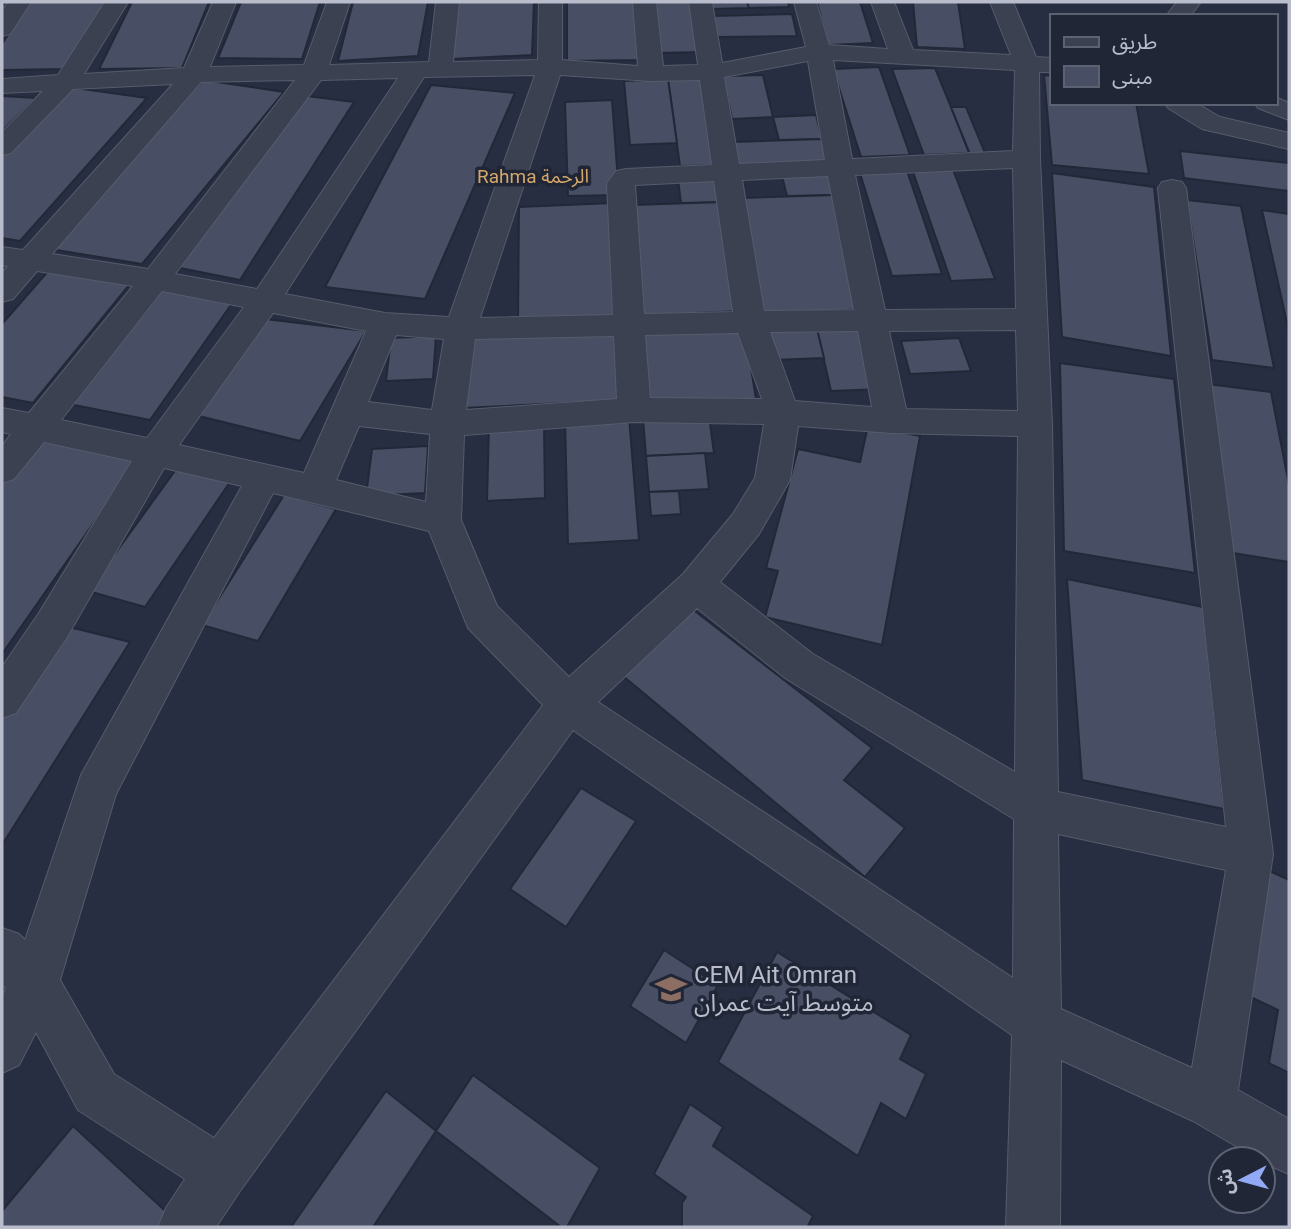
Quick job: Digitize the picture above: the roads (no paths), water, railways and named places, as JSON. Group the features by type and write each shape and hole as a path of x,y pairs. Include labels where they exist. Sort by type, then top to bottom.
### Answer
{"street":[{"path":"2,29 19,2"},
{"path":"2,147 66,82 116,2"},
{"path":"2,292 15,258 194,75 224,2"},
{"path":"2,470 155,280 314,72 338,2"},
{"path":"2,700 53,625 155,453 428,70 447,2"},
{"path":"551,2 550,67 461,329 447,424 443,520 482,616 568,704 1037,1023 1211,1103 1289,1148"},
{"path":"645,2 652,74"},
{"path":"184,1227 221,1172 568,704 696,585 746,524 772,480 783,412 750,322 700,2"},
{"path":"805,2 819,52 892,421"},
{"path":"883,2 903,56"},
{"path":"1002,2 1039,66 1026,159 1035,424 1037,1023 1033,1227"},
{"path":"2,86 194,75 550,67 652,74 711,72 819,52 1039,66"},
{"path":"1180,105 1211,123 1289,141"},
{"path":"1272,105 1289,112"},
{"path":"634,410 627,327 621,183 626,177 1026,159"},
{"path":"1172,188 1251,854 1211,1103"},
{"path":"15,258 155,280 264,303 385,324 461,329 1031,319"},
{"path":"315,488 385,324"},
{"path":"348,412 447,424 634,410 783,412 892,421 1035,424"},
{"path":"2,420 315,488 443,520"},
{"path":"2,1048 18,967 96,789 264,477"},
{"path":"696,585 800,666 1036,808 1251,854"},
{"path":"18,967 96,1092 221,1172"}],"place":[{"name":"CEM Ait Omran متوسط آيت عمران","path":"671,989"}],"district":[{"name":"Rahma الرحمة","path":"533,176"}]}
